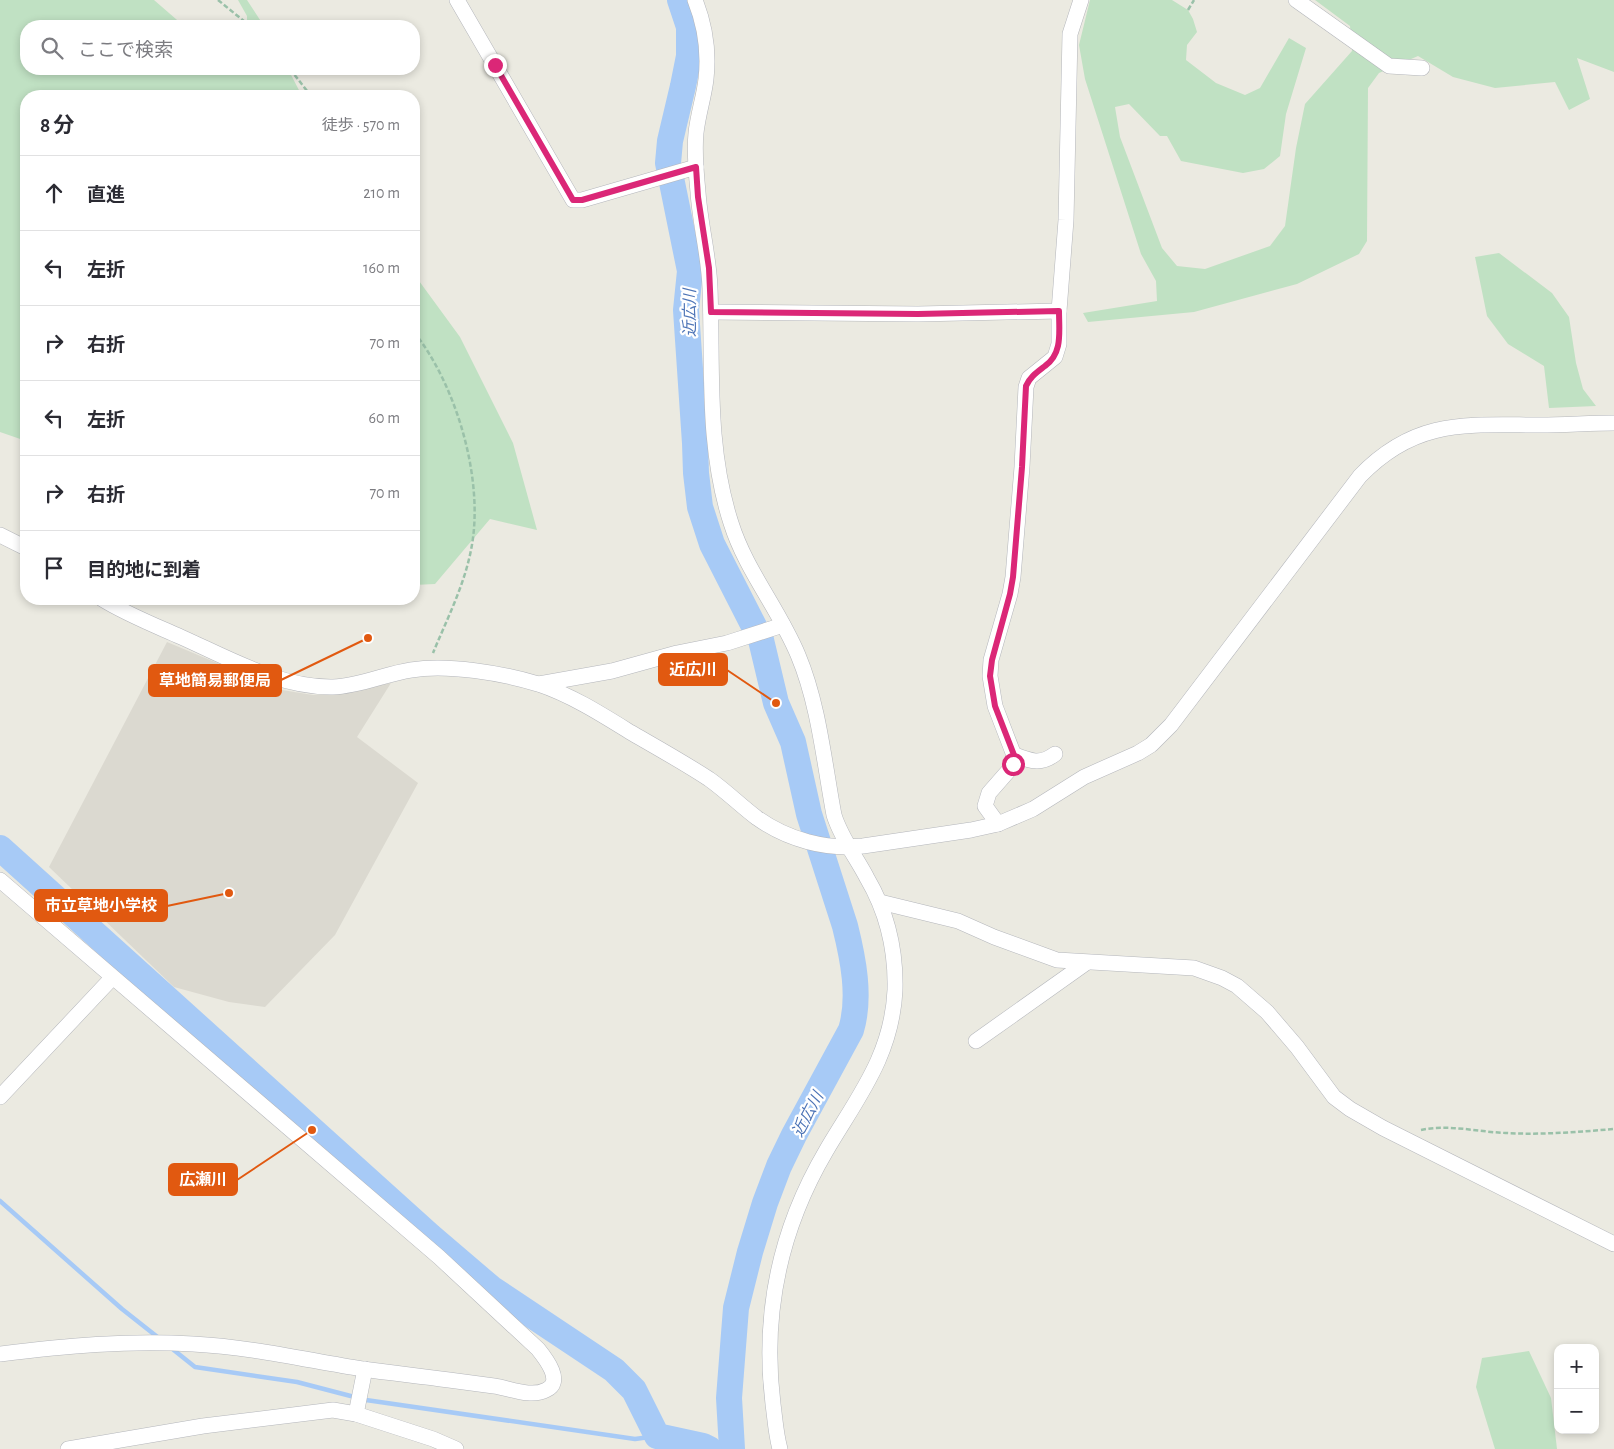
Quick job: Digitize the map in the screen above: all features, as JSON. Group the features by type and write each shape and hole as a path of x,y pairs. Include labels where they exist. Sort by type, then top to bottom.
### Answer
{"street":[{"path":"457,0 573,200 582,200 690,169"},
{"path":"695,0 705,35 708,56 706,79 690,169 698,197 709,268 712,414 715,451 724,498 731,523 746,561 777,628 798,654 807,678 834,815 839,831 880,902 886,921 894,965 895,991 885,1043 872,1076 826,1150 798,1203 788,1232 774,1293 769,1339 771,1387 780,1449"},
{"path":"998,824 985,806 986,799 1013,764 1014,755 995,706 991,690 991,668 1013,577 1022,467 1026,386 1029,378 1051,361 1057,352 1065,242 1070,34 1081,0"},
{"path":"1296,0 1389,66 1422,68"},
{"path":"711,312 918,314 1059,311"},
{"path":"115,605 253,670 304,684 334,687 409,670 427,668 449,668 478,672 538,684 585,705 695,770 759,819 786,835 806,841 848,848 971,830 998,824 1033,809 1084,776 1138,753 1151,745 1172,725 1360,476 1375,460 1387,451 1425,433 1455,427 1614,423"},
{"path":"0,536 20,545"},
{"path":"538,684 612,671 677,653 727,643 777,628"},
{"path":"1014,755 1034,762 1049,759 1056,754"},
{"path":"0,880 439,1257 523,1332 548,1361 554,1381 551,1388 535,1393 365,1369 249,1350 194,1344 122,1342 0,1354"},
{"path":"880,902 958,921 994,937 1057,960 1194,968 1222,978 1237,986 1267,1012 1297,1047 1334,1097 1350,1109 1398,1136 1614,1244"},
{"path":"976,1041 1086,963"},
{"path":"0,1097 112,978"},
{"path":"356,1414 365,1369"},
{"path":"68,1449 203,1426 334,1410 356,1414 433,1439 456,1449"}],"path":[{"path":"218,0 243,20"},
{"path":"1188,10 1194,0"},
{"path":"294,75 306,90"},
{"path":"420,340 444,382 469,452 475,519 471,550 458,597 427,668"},
{"path":"1398,1136 1428,1129 1455,1128 1535,1134 1560,1134 1614,1129"}],"shaded area":[{"path":"167,642 282,690 313,695 337,694 391,683 357,737 418,783 335,935 265,1007 229,1002 174,987 49,867"}],"green space":[{"path":"0,0 154,0 177,20 20,20 20,75 291,75 299,90 20,90 20,439 0,432"},
{"path":"238,0 247,0 260,20 247,20 247,16"},
{"path":"1090,0 1172,0 1188,10 1197,32 1187,45 1186,60 1216,83 1245,95 1260,88 1289,38 1306,48 1286,114 1280,156 1264,169 1243,173 1181,161 1167,136 1160,136 1129,104 1115,107 1120,137 1162,248 1177,266 1205,269 1270,246 1285,226 1296,148 1305,104 1352,51 1350,26 1315,0 1614,0 1614,72 1577,58 1590,99 1569,110 1555,82 1495,88 1453,77 1418,56 1379,73 1368,88 1367,241 1359,254 1297,284 1194,312 1088,322 1083,313 1157,301 1156,281 1141,254 1085,79 1079,45"},
{"path":"1499,253 1552,293 1569,317 1576,363 1583,389 1596,406 1549,408 1544,366 1508,344 1487,316 1475,257"},
{"path":"420,282 460,337 513,443 537,530 490,519 435,584 420,585"},
{"path":"1529,1351 1551,1398 1557,1449 1495,1449 1476,1387 1482,1358"}],"waterway":[{"name":"近広川","path":"680,0 689,27 689,56 670,141 668,163 690,271 686,310 696,473 700,507 712,544 761,640 776,703 793,742 809,814 845,926 851,951 856,991 851,1030 779,1166 750,1252 736,1308 729,1398 732,1449"},
{"path":"0,848 430,1236 491,1288 614,1370 634,1390 657,1436 709,1449"},
{"path":"0,1201 122,1309 160,1339"},
{"path":"170,1347 195,1367 297,1382 366,1400 635,1439 657,1436"}],"place":[{"name":"草地簡易郵便局","path":"368,638"},
{"name":"近広川","path":"776,703"},
{"name":"市立草地小学校","path":"229,893"},
{"name":"広瀬川","path":"312,1130"}],"route":[{"path":"495,65 573,200 582,200 696,167 698,197 709,268 711,312 918,314 1059,311 1059,344 1057,352 1051,361 1029,378 1026,386 1022,467 1013,577 992,660 990,676 991,690 998,717 1015,758 1013,764"}]}
